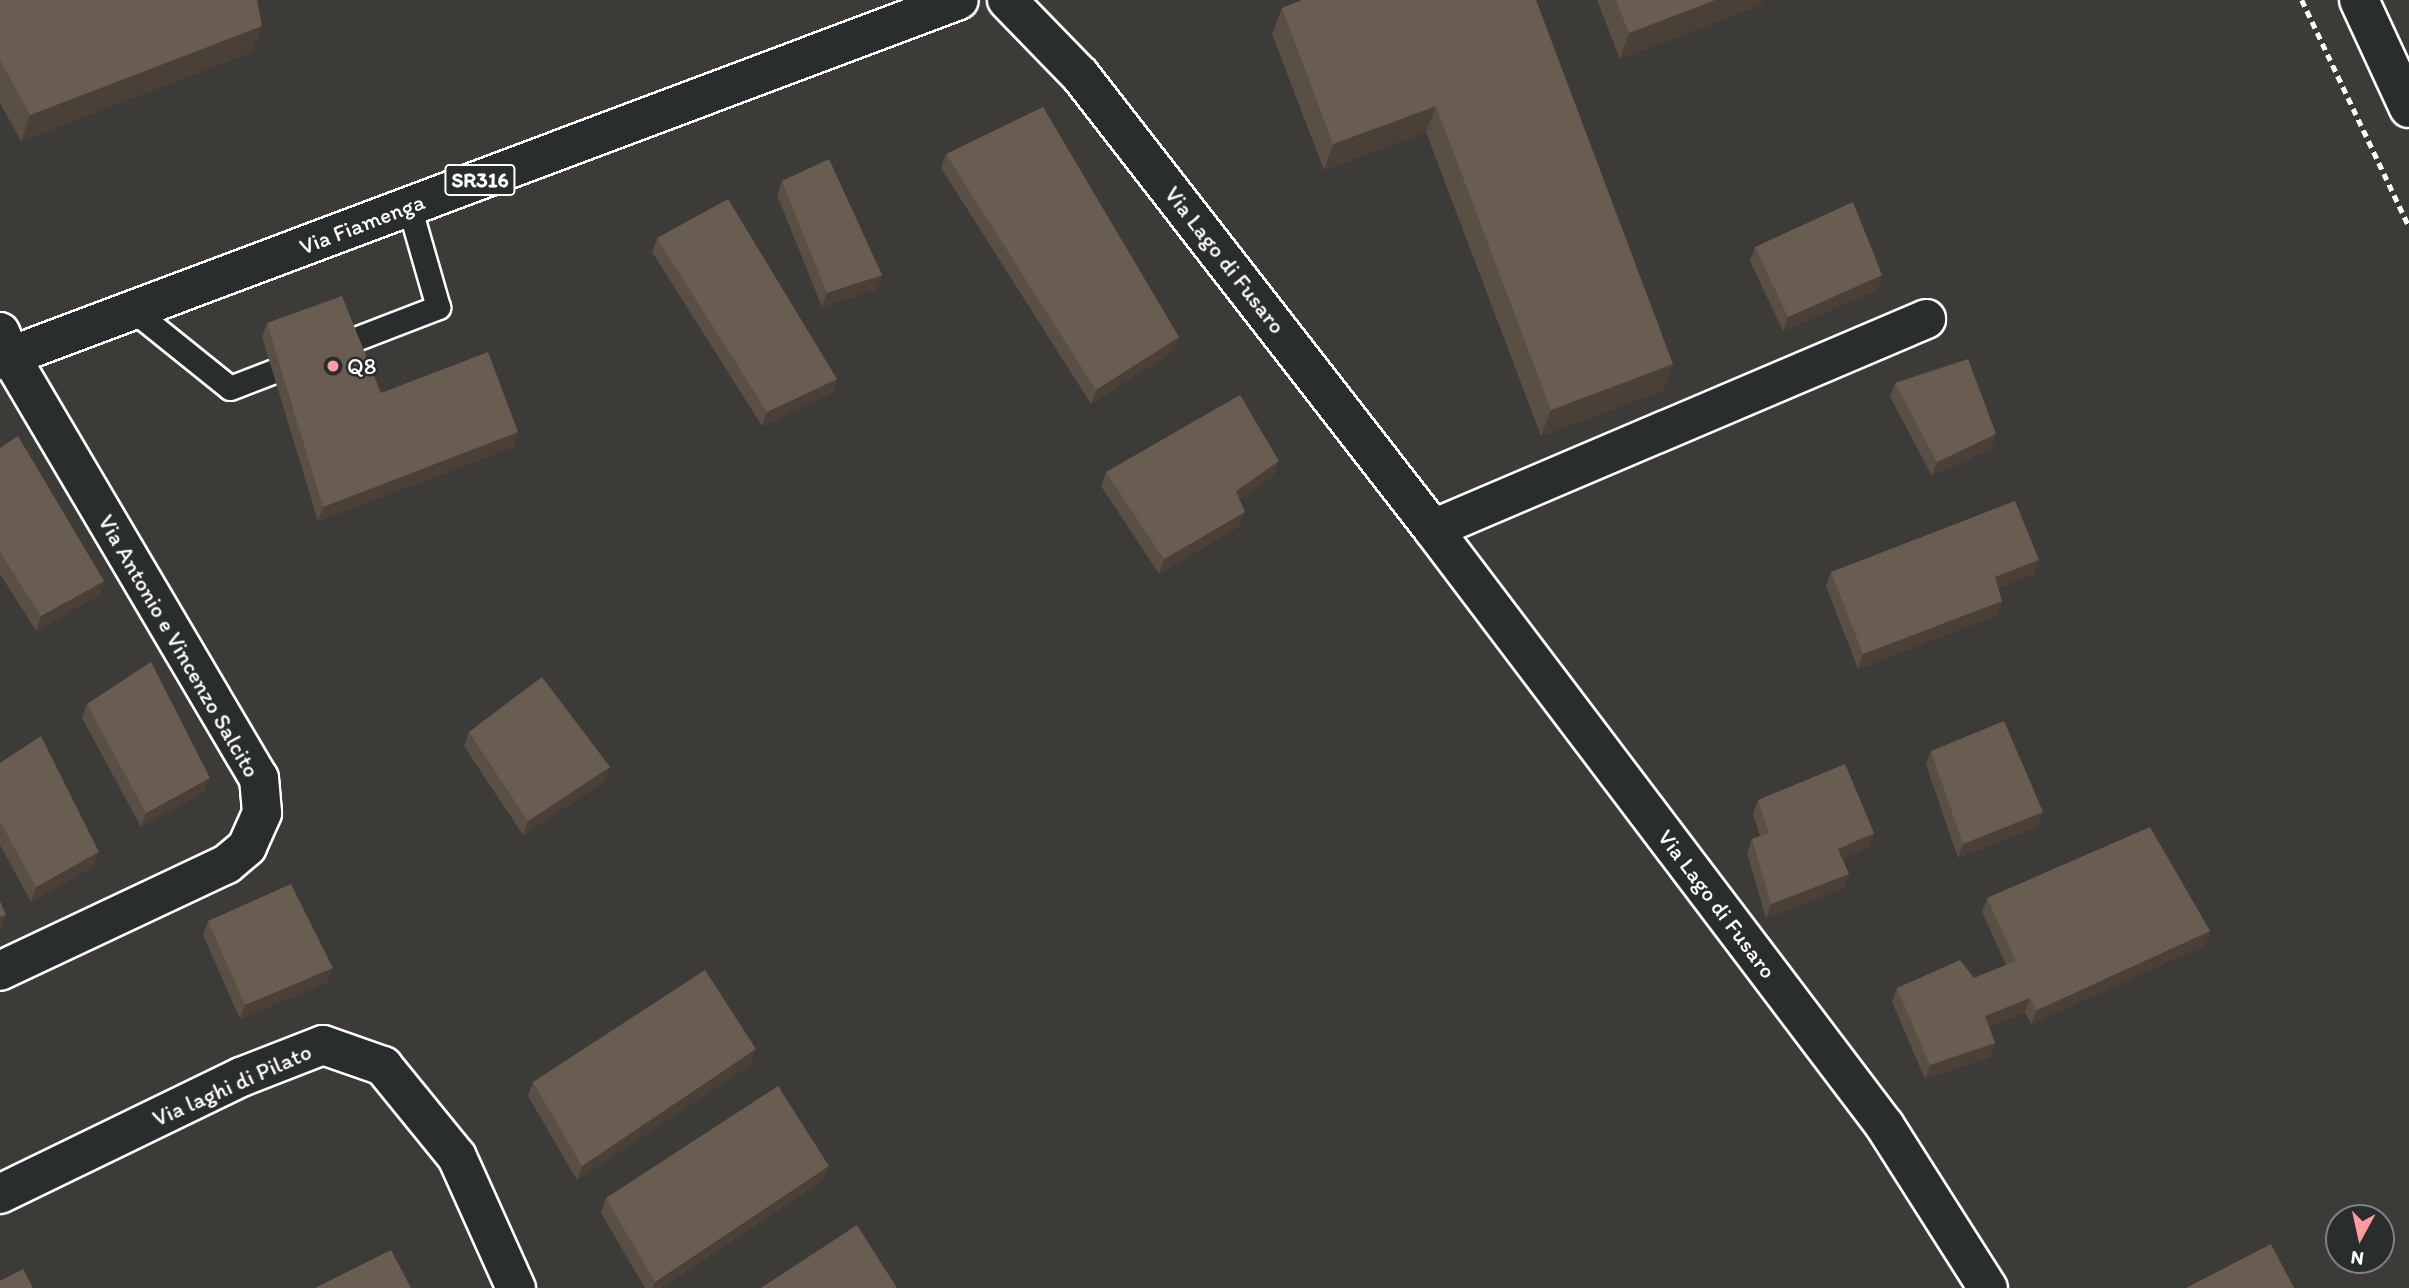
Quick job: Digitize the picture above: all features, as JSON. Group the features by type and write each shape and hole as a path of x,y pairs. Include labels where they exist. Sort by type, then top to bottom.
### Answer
{"street":[{"name":"Via Fiamenga","path":"3,349 133,310 959,0"},
{"name":"Via Lago di Fusaro","path":"1007,0 1080,75 1433,529 1885,1126 1988,1288"},
{"path":"2359,0 2409,108"},
{"path":"1433,529 1926,319"},
{"name":"Via Antonio e Vincenzo Salcito","path":"0,971 227,864 247,847 262,813 259,778 3,349"},
{"name":"Via laghi di Pilato","path":"0,1194 241,1077 323,1045 383,1066 457,1157 516,1288"}],"lane":[{"path":"133,310 230,388 438,307 409,206"}],"path":[{"path":"2302,0 2409,226"}],"building":[{"path":"0,0 257,0 262,26 30,115 0,60"},
{"path":"1302,0 1536,0 1673,364 1551,410 1436,106 1333,144 1282,8"},
{"path":"1616,0 1715,0 1629,33"},
{"path":"1043,107 1179,337 1096,390 946,154"},
{"path":"829,159 882,275 827,293 782,181"},
{"path":"728,199 837,379 767,412 657,238"},
{"path":"1853,202 1882,275 1788,317 1755,247"},
{"path":"342,296 381,393 488,352 518,432 323,507 267,323"},
{"path":"1968,359 1996,434 1937,462 1895,383"},
{"path":"1240,395 1279,461 1236,491 1245,512 1164,559 1106,472"},
{"path":"18,436 104,581 41,616 0,552 0,448"},
{"path":"2015,501 2039,560 1995,577 2002,601 1863,654 1831,572"},
{"path":"151,662 210,778 146,813 87,704"},
{"path":"542,677 610,767 528,821 469,732"},
{"path":"2004,721 2043,812 1963,844 1931,751"},
{"path":"41,736 99,852 36,887 0,821 0,763"},
{"path":"1845,764 1874,833 1838,849 1849,874 1771,904 1752,839 1769,833 1758,800"},
{"path":"2150,827 2210,931 2037,1010 2030,998 1985,1016 1995,1043 1930,1065 1897,988 1960,960 1974,978 2016,961 1987,898"},
{"path":"291,884 333,968 245,1005 208,921"},
{"path":"0,901 6,915 0,917"},
{"path":"705,970 756,1049 582,1166 533,1082"},
{"path":"778,1086 829,1166 655,1282 606,1198"},
{"path":"857,1225 897,1288 761,1288"},
{"path":"2271,1244 2294,1288 2186,1288"},
{"path":"391,1250 411,1288 315,1288"},
{"path":"23,1269 33,1288 0,1288 0,1281"}],"place":[{"name":"Q8","path":"333,366"}]}
